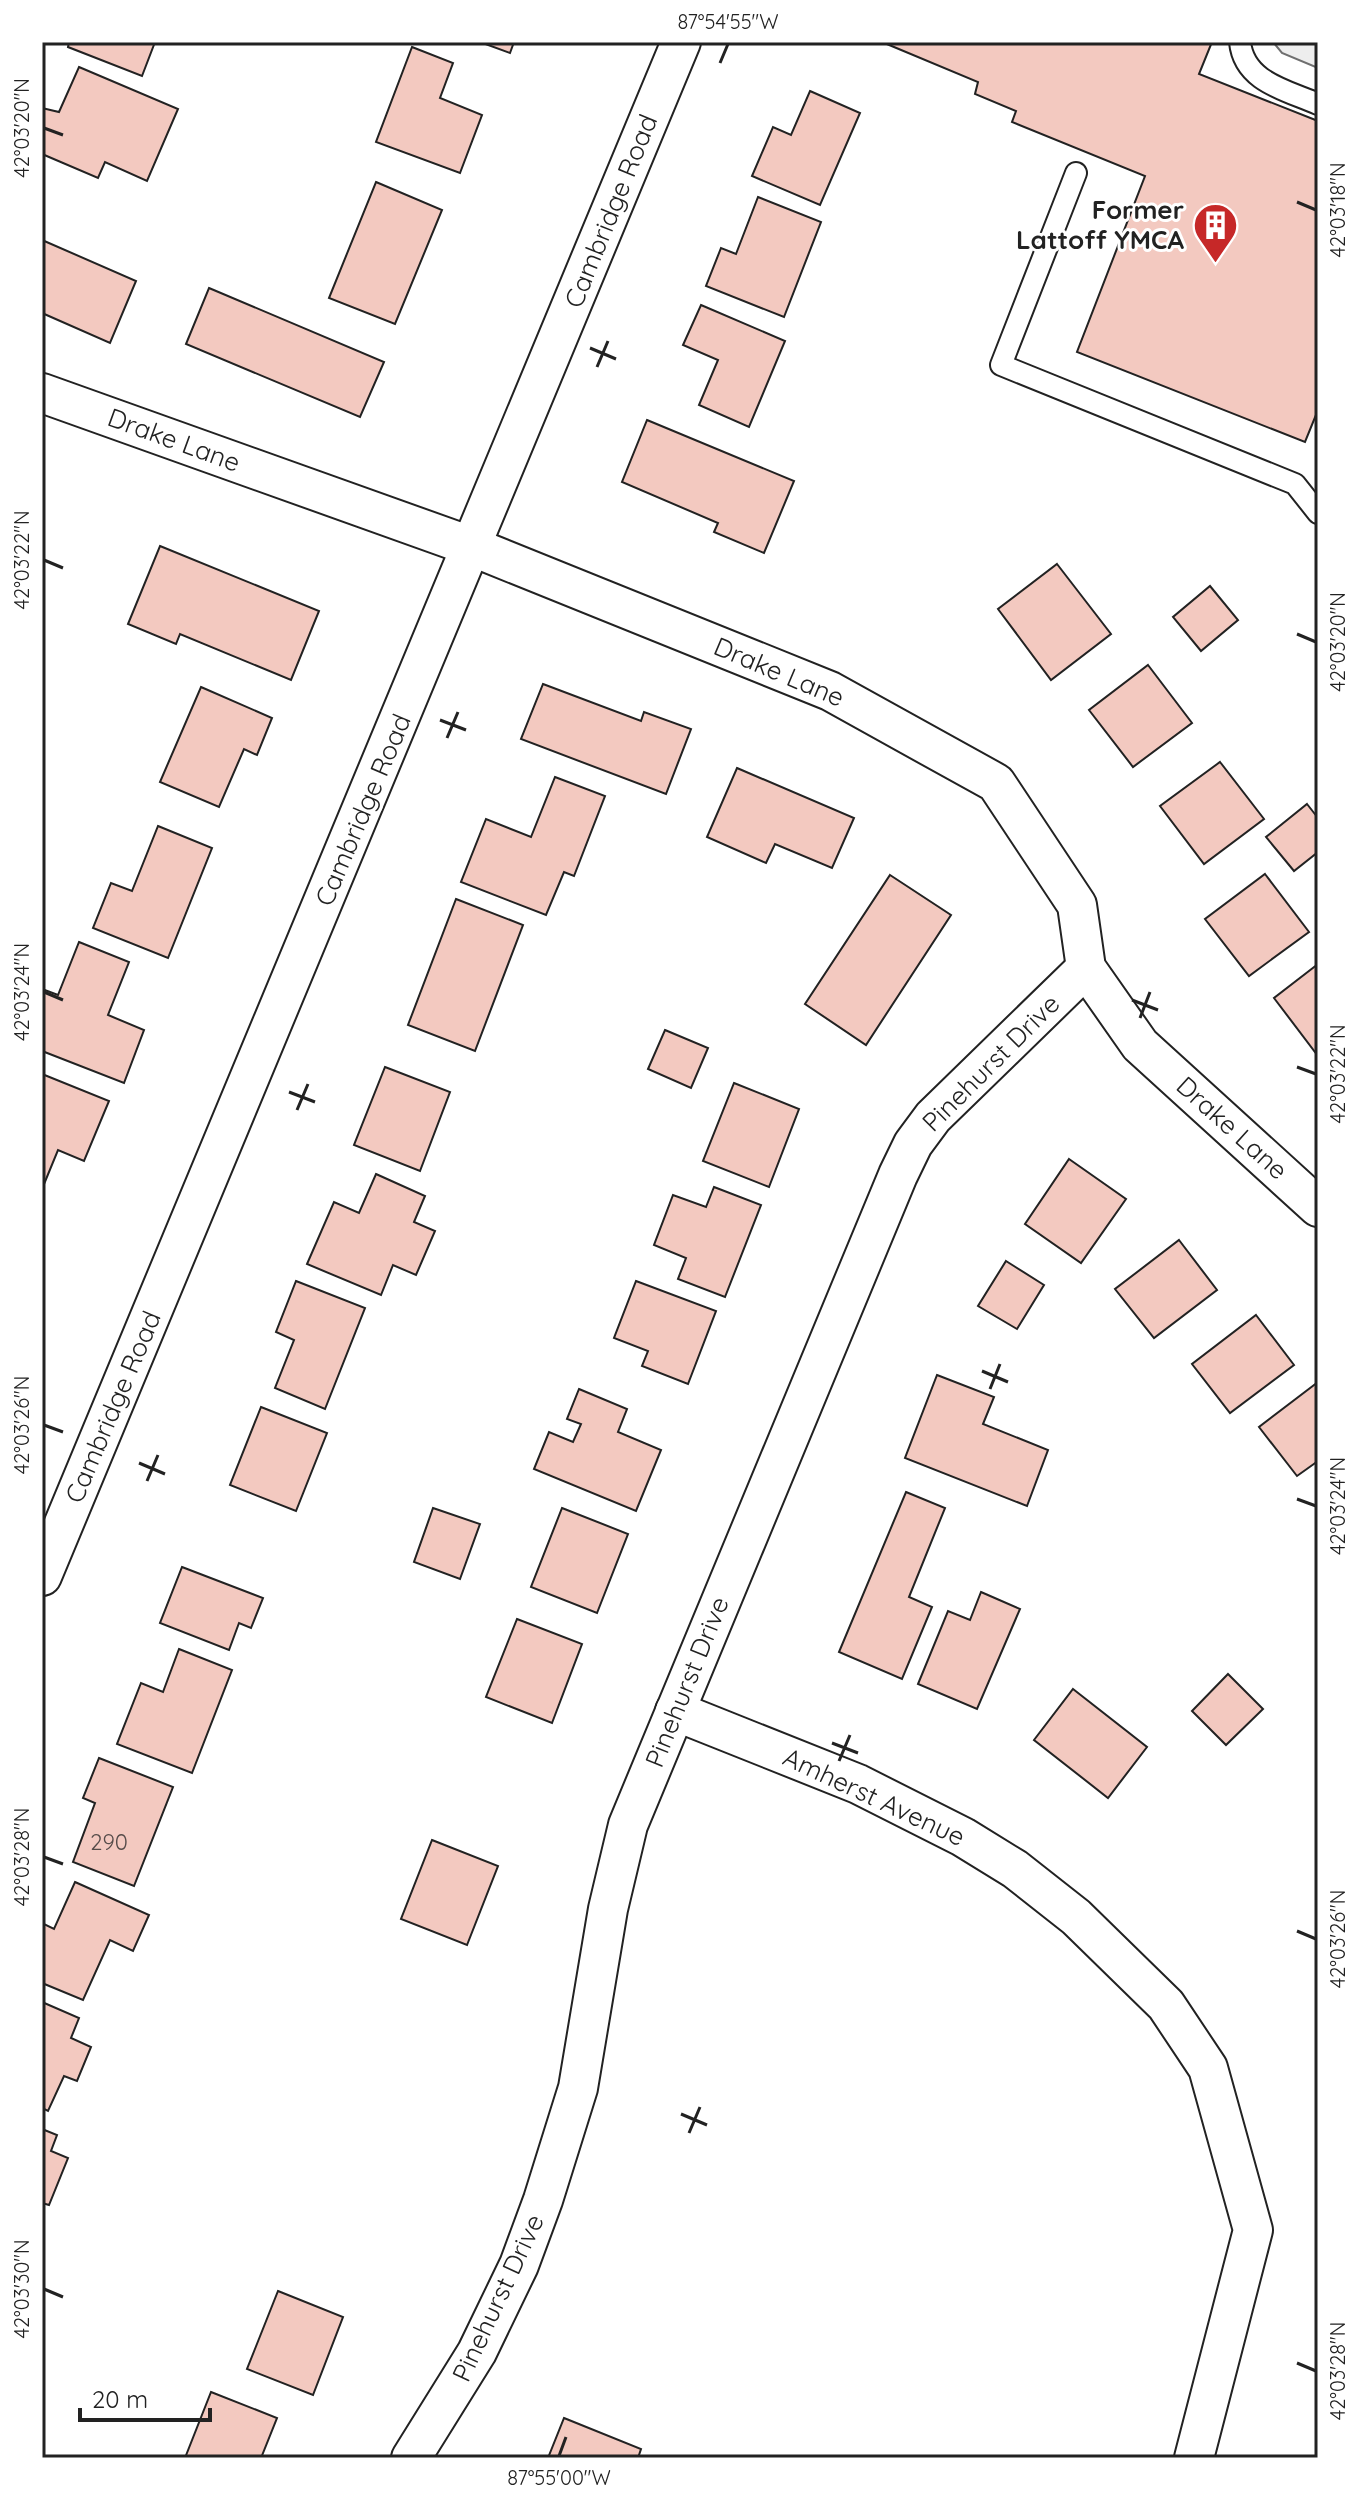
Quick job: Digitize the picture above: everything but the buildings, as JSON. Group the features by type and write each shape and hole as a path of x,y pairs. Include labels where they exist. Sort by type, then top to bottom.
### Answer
{"street":[{"name":"Cambridge Road","path":"42,1576 681,42"},
{"name":"Drake Lane","path":"42,393 473,547 830,691 996,783 1077,905 1086,968 1140,1045 1318,1207"},
{"name":"Pinehurst Drive","path":"411,2458 477,2352 519,2265 578,2088 608,1909 628,1825 913,1144 933,1117 1086,968"},
{"name":"Amherst Avenue","path":"675,1711 858,1784 963,1837 1015,1869 1076,1917 1166,2005 1208,2068 1253,2230 1194,2458"}],"lane":[{"path":"1240,42 1242,58 1257,77 1318,104"},
{"path":"1076,173 1001,365 1295,484 1318,513"}],"shaded area":[{"path":"1273,42 1318,42 1318,68 1282,53"}],"place":[{"name":"Former Lattoff YMCA","path":"1215,264"}]}
